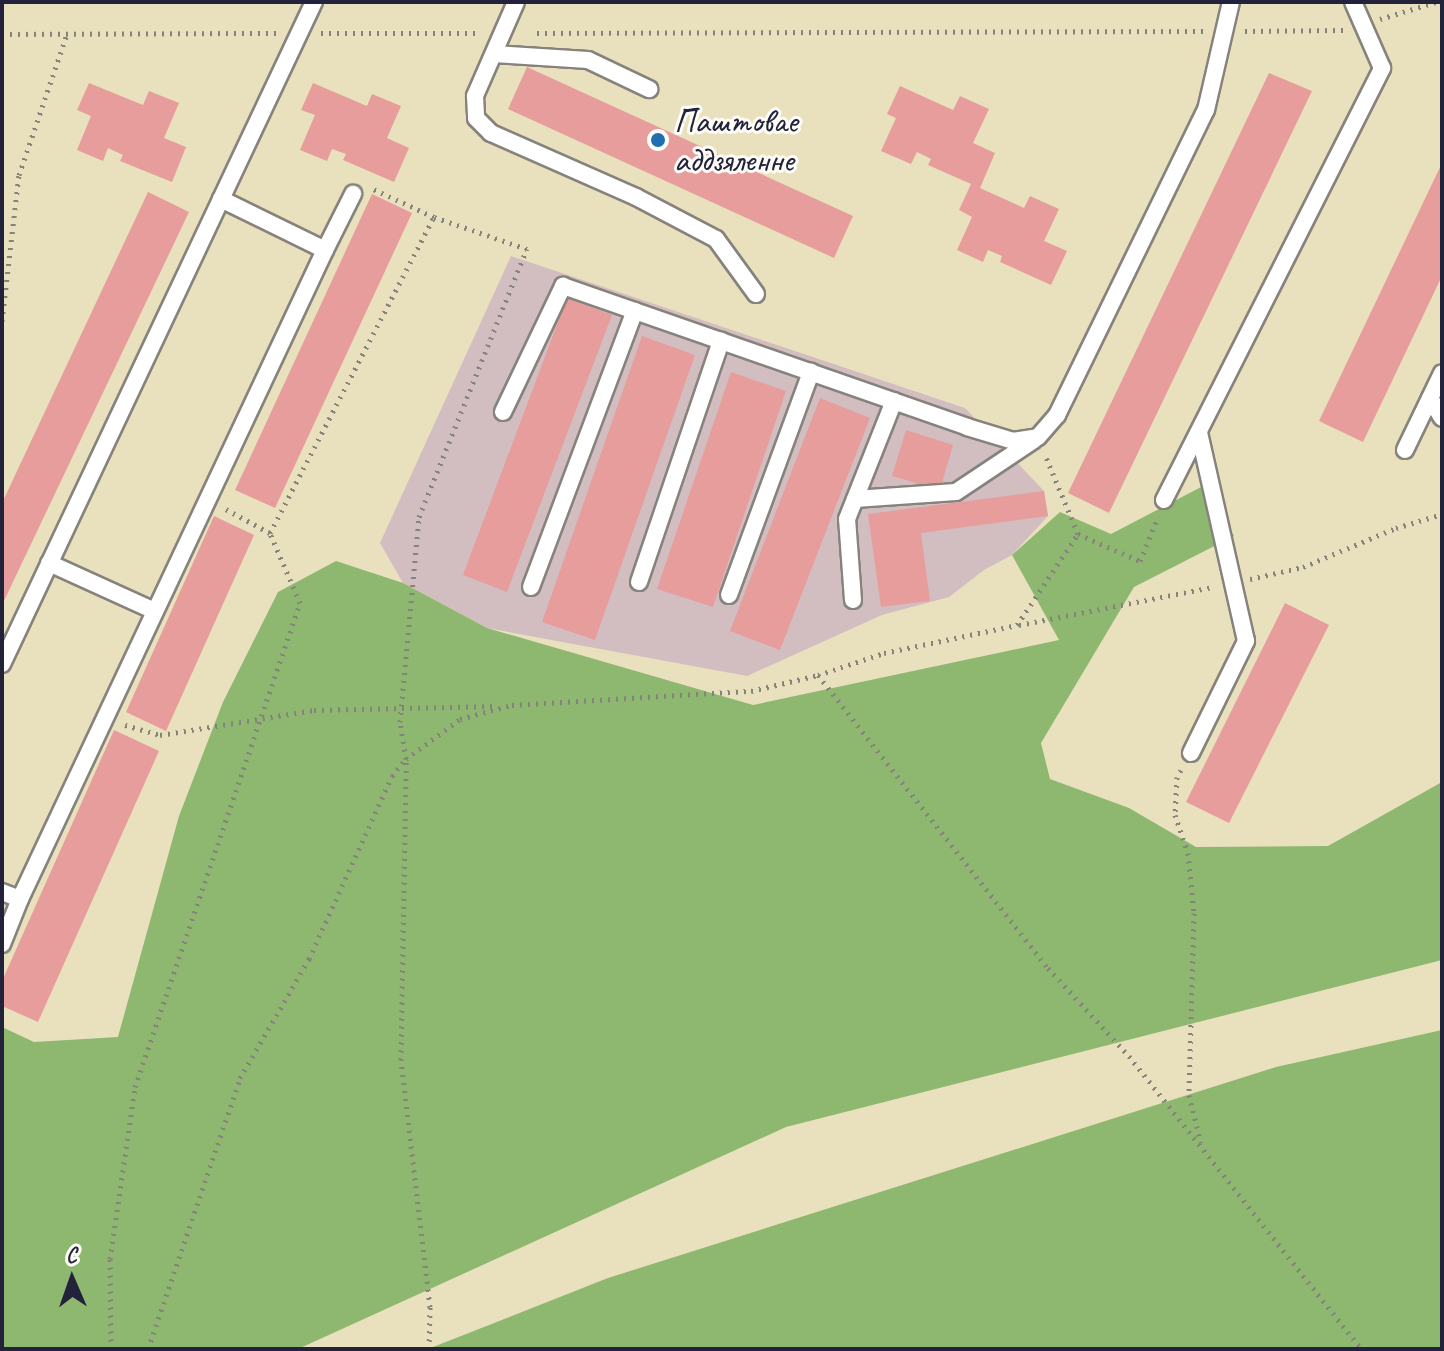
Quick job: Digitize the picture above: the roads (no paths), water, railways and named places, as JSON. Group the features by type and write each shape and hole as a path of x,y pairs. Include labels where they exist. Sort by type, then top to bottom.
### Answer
{"lane":[{"path":"2,664 314,2"},
{"path":"516,2 475,96 476,118 491,133 636,197 716,239 756,294"},
{"path":"855,499 956,492 1038,437 1057,415 1206,110 1231,2"},
{"path":"1164,500 1382,68 1353,2"},
{"path":"494,54 588,60 649,89"},
{"path":"2,944 20,899 353,194"},
{"path":"221,199 325,250"},
{"path":"503,412 563,286 1013,441 1038,437"},
{"path":"531,587 635,311"},
{"path":"639,582 721,341"},
{"path":"729,595 811,372"},
{"path":"1405,450 1442,373"},
{"path":"1430,398 1442,418"},
{"path":"853,600 847,519 894,401"},
{"path":"1191,753 1246,641 1199,432"},
{"path":"49,563 155,611"},
{"path":"2,892 20,899"}],"place":[{"name":"Паштовае аддзяленне","path":"658,140"}]}
